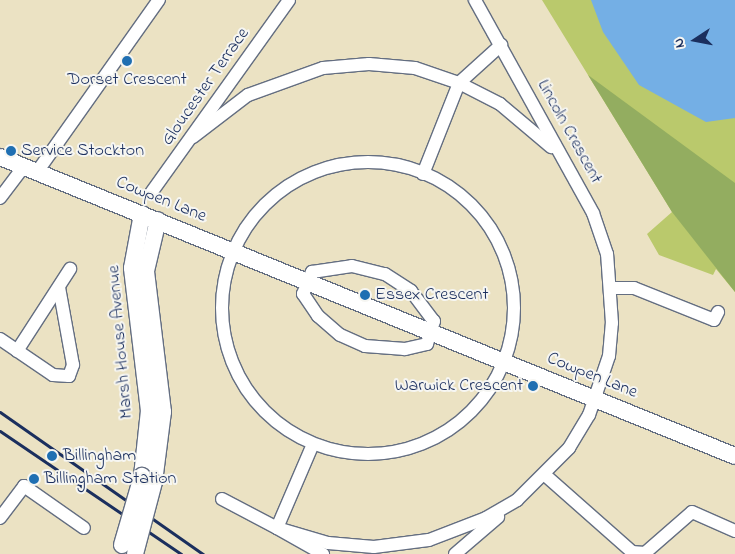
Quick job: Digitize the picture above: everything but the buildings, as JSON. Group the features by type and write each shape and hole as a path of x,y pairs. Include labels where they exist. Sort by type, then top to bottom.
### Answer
{"street":[{"path":"0,198 31,169 160,0"},
{"name":"Gloucester Terrace","path":"151,193 193,137 289,0"},
{"name":"Lincoln Crescent","path":"475,0 593,213 612,288 608,356 595,398"},
{"path":"423,174 459,83 501,45"},
{"path":"193,137 248,95 324,68 368,64 415,68 459,83 532,126 565,161"},
{"path":"234,78 248,95"},
{"name":"Cowpen Lane","path":"0,157 595,398 734,451"},
{"path":"375,162 423,174 471,203 505,254 514,309 503,361 481,402 430,440 389,452 365,453 313,444 277,422 248,392 236,373 221,305 233,252 256,214 310,175 338,165 375,162"},
{"name":"Marsh House Avenue","path":"142,214 132,268 149,411 148,479"},
{"name":"Marsh House Avenue","path":"126,551 148,479 163,412 146,271 158,220"},
{"path":"352,266 385,274 426,308 434,321 433,332 427,344 405,349 364,346 340,335 318,316 303,294 306,282 312,272 330,268 352,266"},
{"path":"18,351 70,269"},
{"path":"0,339 62,378 73,371 58,287"},
{"path":"612,288 634,288 714,320 718,312"},
{"path":"456,554 545,475 569,448 595,398"},
{"path":"278,528 313,444"},
{"path":"545,475 632,552 645,553 692,512 735,531"},
{"path":"0,518 24,486 84,528"},
{"path":"222,499 323,554"},
{"path":"278,528 349,546 403,545 462,529 516,500"}],"green space":[{"path":"542,0 735,0 735,292 716,269 713,275 659,255 647,234 672,212"},
{"path":"588,75 735,183 735,292 672,212"}],"water":[{"path":"591,0 735,0 735,118 706,122 639,85 603,32"}],"railway":[{"path":"0,412 203,554"},
{"path":"0,431 181,554"}],"place":[{"name":"Dorset Crescent","path":"127,61"},
{"name":"Service Stockton","path":"11,151"},
{"name":"Essex Crescent","path":"365,295"},
{"name":"Warwick Crescent","path":"533,386"},
{"name":"Billingham","path":"52,456"},
{"name":"Billingham Station","path":"34,479"}]}
